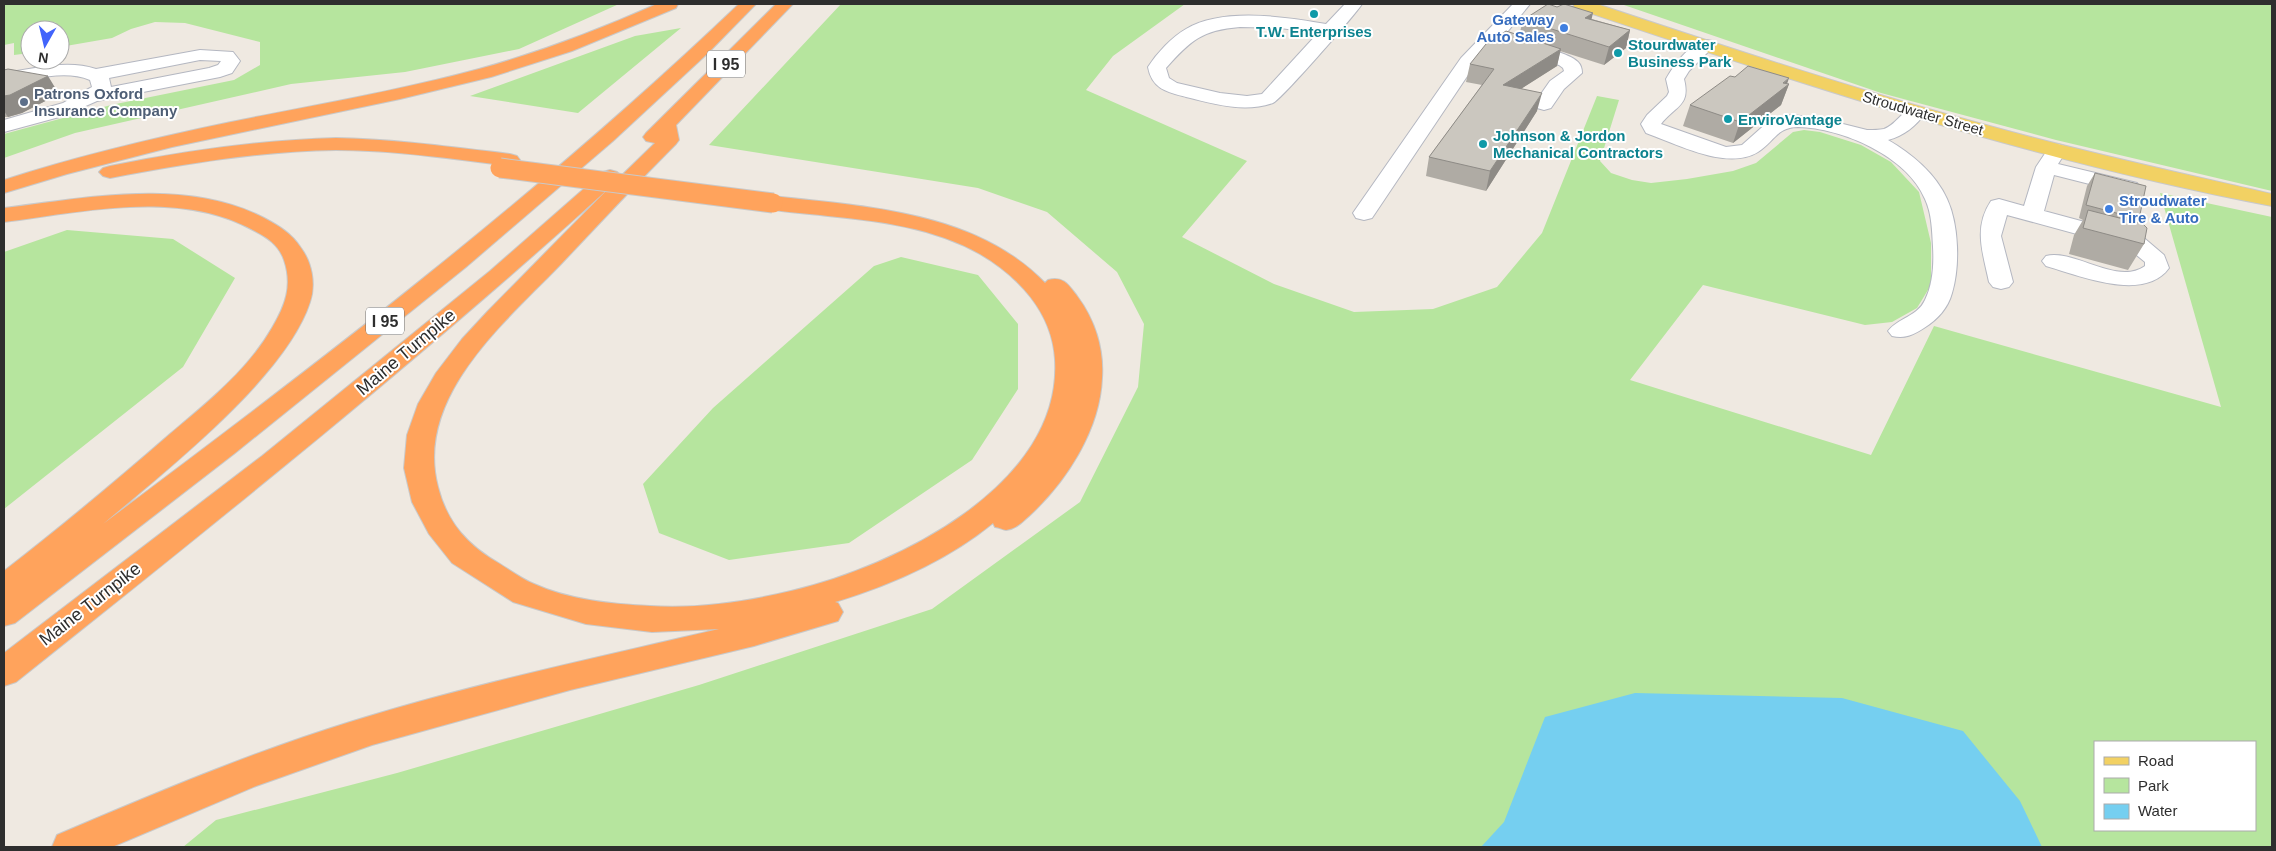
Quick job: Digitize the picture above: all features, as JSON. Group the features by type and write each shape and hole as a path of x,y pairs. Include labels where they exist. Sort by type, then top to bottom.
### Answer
{"highway":[{"path":"4,187 85,161 142,146 410,91 468,77 578,42 670,4"},
{"name":"Maine Turnpike","path":"4,614 187,477 427,287 591,150 748,4"},
{"name":"Maine Turnpike","path":"4,672 309,432 498,276 666,125 785,4"},
{"path":"4,198 87,177 146,165 258,149 311,145 360,145 429,150 505,164 778,199 929,226 973,242 992,252 1026,276 1050,305 1062,330 1068,358 1068,385 1059,420 1049,441 1035,462 1017,483 971,524 911,560 876,577 839,590 801,602 761,610 681,618 603,614 568,608 536,598 508,586 483,571 462,554 445,536 433,517 424,496 418,454 427,411 451,370 483,332 669,140 666,125"},
{"path":"4,214 93,187 152,173 210,162 266,156 318,153 366,154 505,164"},
{"path":"71,847 253,771 350,737 534,686 786,625 864,600 901,585 965,550 1017,510 1038,489 1069,445 1086,402 1089,362 1082,325 1073,308 1050,278 1019,253 982,232 939,218 891,208 778,199"},
{"path":"4,214 131,201 182,202 225,209 259,222 284,240 293,252 302,277 296,308 275,344 240,384 198,425 122,493 4,588"}],"main road":[{"name":"Stroudwater Street","path":"1581,4 2052,158 2272,200"}],"lane":[{"path":"1330,30 1270,22 1210,26 1192,32 1164,59 1157,67 1159,78 1162,82 1181,89 1238,101 1269,98 1354,4"},
{"path":"1364,213 1467,62 1522,4"},
{"path":"1499,30 1502,38 1513,45 1566,61 1572,66 1574,73 1557,85 1544,104"},
{"path":"1706,45 1681,68 1675,79 1678,92 1676,98 1654,119 1651,124 1653,129 1700,146 1729,153 1743,152 1752,148 1776,125 1799,121 1818,124 1867,136 1880,142 1922,178 1935,197 1941,213 1945,269 1936,302 1921,320 1901,331"},
{"path":"4,79 61,71 96,75 200,56 227,56 231,61 224,69 212,73 95,96 60,110 4,126"},
{"path":"95,96 102,88 101,80 96,75"},
{"path":"1867,136 1885,136 1895,133 1916,112"},
{"path":"2032,215 2052,158 2133,189"},
{"path":"2001,282 1990,236 1999,206 2136,243 2156,260 2157,268 2151,275 2139,279 2118,278 2054,261"}],"green space":[{"path":"4,4 619,4 519,49 405,72 291,84 75,133 4,158 4,134 111,105 234,80 260,65 260,42 185,23 155,22 131,29 112,38 70,45 70,20 20,20 20,54 14,55 14,43 4,45"},
{"path":"841,4 1185,4 1113,56 1086,90 1247,161 1182,237 1274,284 1354,312 1433,309 1497,287 1542,233 1597,96 1619,100 1600,161 1611,173 1632,180 1651,183 1733,171 1756,163 1793,132 1804,130 1820,132 1861,145 1891,162 1919,192 1931,243 1931,285 1917,308 1892,322 1865,325 1703,285 1630,380 1871,455 1934,326 2221,407 2160,193 2272,217 2272,847 183,847 216,820 397,773 699,685 932,609 1080,502 1138,387 1144,324 1117,272 1047,212 978,188 709,145"},
{"path":"1621,4 2272,4 2272,191 2056,140 1881,93"},
{"path":"681,28 578,113 470,96 635,36"},
{"path":"67,230 173,239 235,278 183,367 4,509 4,252"},
{"path":"901,257 978,275 1018,324 1018,389 972,460 849,543 729,560 659,533 643,484 713,408 874,266"}],"water":[{"path":"1635,693 1842,698 1963,731 2020,801 2042,847 1481,847 1504,822 1545,717"}],"building":[{"path":"1548,4 1557,7 1564,4 1593,13 1585,18 1630,30 1609,47 1523,20"},
{"name":"Johnson & Jordon Mechanical Contractors","path":"1506,31 1561,49 1503,85 1542,93 1490,171 1429,157 1494,69 1470,64 1486,44"},
{"path":"1748,66 1789,78 1783,83 1789,84 1740,122 1690,105 1730,76 1735,77"},
{"path":"8,69 48,76 10,95 4,96 4,70"},
{"path":"2095,173 2146,186 2139,219 2086,205"},
{"path":"2088,210 2143,224 2147,228 2144,244 2083,228"}],"place":[{"name":"T.W. Enterprises","path":"1314,14"},
{"name":"Gateway Auto Sales","path":"1564,28"},
{"name":"Stourdwater Business Park","path":"1618,53"},
{"name":"Patrons Oxford Insurance Company","path":"24,102"},
{"name":"EnviroVantage","path":"1728,119"},
{"name":"Johnson & Jordon Mechanical Contractors","path":"1483,144"},
{"name":"Stroudwater Tire & Auto","path":"2109,209"}]}
